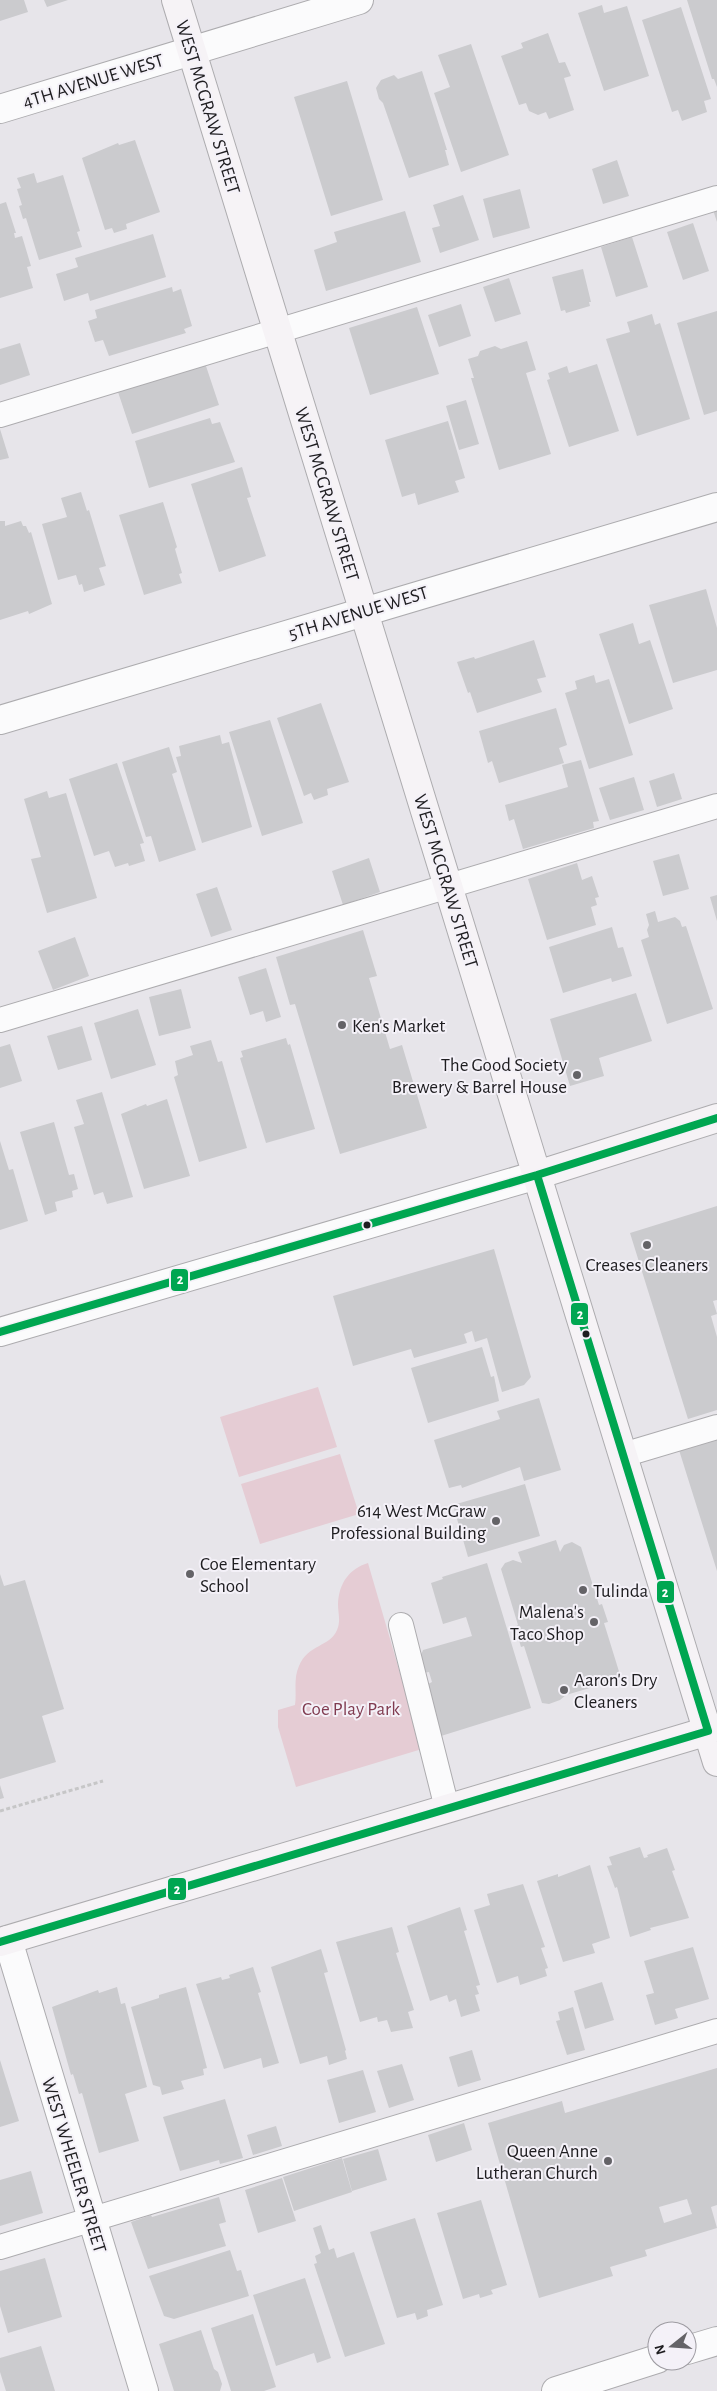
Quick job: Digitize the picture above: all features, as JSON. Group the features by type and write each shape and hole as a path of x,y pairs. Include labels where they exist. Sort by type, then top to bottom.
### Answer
{"street":[{"name":"WEST MCGRAW STREET","path":"176,0 623,1455 712,1730 717,1762"},
{"name":"4TH AVENUE WEST","path":"0,109 359,0"},
{"name":"5TH AVENUE WEST","path":"0,720 717,506"},
{"path":"0,1332 537,1175 717,1118"},
{"path":"4,1941 712,1730"},
{"name":"WEST WHEELER STREET","path":"4,1941 144,2391"},
{"path":"697,2347 717,2341"},
{"path":"556,2391 647,2362"}],"lane":[{"path":"0,415 717,198"},
{"path":"0,1020 717,806"},
{"path":"623,1455 717,1427"},
{"path":"400,1625 447,1808"},
{"path":"0,2247 717,2031"}],"path":[{"path":"0,1811 103,1782"}],"green space":[{"path":"318,1387 337,1447 239,1477 220,1417"},
{"path":"340,1454 359,1514 260,1544 241,1484"},
{"name":"Coe Play Park","path":"368,1563 422,1749 296,1787 278,1727 278,1710 295,1705 296,1676 299,1666 308,1653 334,1636 339,1623 338,1604 343,1583 355,1569"}],"building":[{"path":"0,0 24,0 28,12 0,21"},
{"path":"44,0 68,0 47,7"},
{"path":"687,0 717,0 717,87 714,79 712,79"},
{"path":"602,5 604,13 627,6 649,76 604,91 578,13"},
{"path":"681,7 711,99 704,101 707,112 682,121 678,110 672,112 642,20"},
{"path":"548,33 559,63 565,62 571,76 564,78 574,110 549,119 546,112 538,115 529,111 526,103 519,105 501,56 523,48 521,43"},
{"path":"471,44 509,155 461,172 434,93 450,87 438,55"},
{"path":"422,71 447,150 445,150 449,165 409,178 376,88 381,80 394,75 398,79"},
{"path":"347,81 383,200 331,216 294,97"},
{"path":"135,140 160,212 126,224 127,229 114,233 112,228 105,230 82,158 118,143 119,145"},
{"path":"617,160 629,196 603,204 592,169"},
{"path":"34,173 37,183 63,175 80,231 77,232 82,247 39,260 26,218 23,219 19,206 22,205 17,189 21,188 17,178"},
{"path":"520,189 530,228 493,238 483,199"},
{"path":"463,195 479,240 440,253 432,228 440,226 433,205"},
{"path":"6,202 16,233 14,233 15,238 22,236 31,266 27,267 33,288 0,298 0,204"},
{"path":"717,209 717,222 713,210"},
{"path":"405,211 421,262 326,291 314,250 337,242 334,232"},
{"path":"693,223 709,271 683,280 667,232"},
{"path":"153,234 166,277 90,301 88,293 64,301 56,274 78,267 75,258"},
{"path":"632,237 648,287 616,297 601,247"},
{"path":"583,269 591,302 589,302 590,306 566,313 565,310 561,311 552,277"},
{"path":"509,278 521,314 495,322 483,287"},
{"path":"172,287 173,292 181,289 192,326 184,329 186,333 109,356 103,340 95,342 88,321 97,318 95,310"},
{"path":"461,304 471,336 439,347 428,315"},
{"path":"417,307 439,374 370,395 349,328"},
{"path":"717,311 717,411 704,415 677,323"},
{"path":"652,314 655,325 660,323 690,419 637,436 606,339 630,332 627,322"},
{"path":"527,341 536,370 526,373 551,454 499,470 471,378 474,378 468,359 478,356 480,351 495,346 501,349"},
{"path":"20,343 30,375 0,385 0,349"},
{"path":"204,360 219,405 132,434 117,389"},
{"path":"597,364 619,431 569,447 547,380 550,379 548,373 567,366 569,373"},
{"path":"466,400 479,444 459,450 446,406"},
{"path":"210,418 212,424 220,422 235,462 149,488 135,441"},
{"path":"448,421 465,478 455,481 459,492 418,505 415,493 402,497 385,440"},
{"path":"0,429 9,458 0,460"},
{"path":"242,467 251,497 247,498 266,556 219,572 191,484"},
{"path":"81,492 87,511 89,510 106,566 99,568 105,585 84,592 82,584 79,585 76,575 58,580 42,524 67,517 61,498"},
{"path":"163,502 177,547 175,549 182,573 179,574 182,583 144,595 119,515"},
{"path":"0,521 5,521 5,526 21,521 29,533 31,532 52,604 29,614 28,611 0,620"},
{"path":"706,589 717,628 717,670 673,683 649,605"},
{"path":"633,623 639,644 650,640 673,709 629,724 599,634"},
{"path":"534,640 546,677 537,679 542,692 477,713 457,662 474,657 475,659"},
{"path":"594,675 596,683 609,679 633,755 589,769 565,693 577,689 575,681"},
{"path":"321,703 349,782 327,789 328,795 314,800 311,793 304,796 277,718"},
{"path":"556,708 567,745 559,748 564,763 499,783 492,761 488,763 479,731"},
{"path":"270,720 303,823 262,836 229,732"},
{"path":"220,735 222,744 229,742 252,827 202,843 176,757 181,756 179,746"},
{"path":"169,747 177,772 172,774 196,850 159,862 151,836 146,837 122,762"},
{"path":"581,760 599,821 593,822 594,828 523,849 514,819 509,821 505,805 568,787 562,765"},
{"path":"117,763 144,843 140,844 145,861 129,866 128,863 115,867 109,851 94,856 69,779"},
{"path":"674,773 682,799 657,807 649,781"},
{"path":"634,777 644,810 610,820 599,788"},
{"path":"47,791 49,798 66,793 97,898 47,913 31,859 41,857 24,799"},
{"path":"679,854 689,889 663,896 653,861"},
{"path":"369,858 380,892 343,905 332,871"},
{"path":"577,863 582,880 592,876 599,897 595,898 597,905 591,907 596,925 547,940 528,879"},
{"path":"217,887 232,930 211,937 196,894"},
{"path":"717,895 717,921 710,897"},
{"path":"655,911 658,922 675,917 680,921 682,927 686,926 713,1009 667,1024 641,940 649,937 647,930 649,925 646,914"},
{"path":"612,927 618,948 623,947 632,976 612,982 611,978 563,993 549,947"},
{"name":"Ken's Market","path":"363,930 377,976 369,978 390,1049 402,1045 427,1128 340,1154 295,1004 290,1005 276,957"},
{"path":"75,937 89,976 53,990 38,951"},
{"path":"266,968 281,1017 266,1022 263,1011 250,1015 238,977"},
{"path":"181,989 191,1028 159,1036 149,997"},
{"path":"636,993 652,1041 599,1058 604,1076 570,1086 550,1019"},
{"path":"138,1009 156,1065 111,1079 94,1023"},
{"path":"82,1026 92,1060 58,1070 47,1036"},
{"path":"286,1038 288,1045 290,1044 315,1129 266,1143 240,1058 243,1057 241,1051"},
{"path":"211,1040 218,1062 222,1061 247,1148 199,1162 174,1077 178,1075 175,1061 193,1055 190,1046"},
{"path":"10,1044 22,1081 0,1088 0,1047"},
{"path":"102,1092 133,1197 107,1204 103,1192 94,1195 74,1127 84,1124 76,1100"},
{"path":"167,1099 190,1176 144,1189 121,1114 146,1104 147,1106"},
{"path":"54,1122 69,1175 74,1174 78,1189 72,1191 73,1197 55,1202 57,1211 45,1215 20,1132"},
{"path":"0,1141 9,1170 13,1169 28,1221 0,1230"},
{"path":"717,1206 717,1300 713,1301 717,1314 711,1316 717,1337 717,1410 688,1419 630,1233"},
{"path":"494,1249 531,1377 524,1385 502,1392 487,1338 475,1342 472,1331 464,1334 467,1343 414,1358 411,1349 353,1366 333,1296"},
{"path":"482,1347 491,1377 494,1376 499,1401 428,1423 411,1368"},
{"path":"539,1398 561,1470 524,1481 520,1467 462,1488 461,1485 449,1488 434,1440 500,1419 497,1411"},
{"path":"717,1438 717,1571 679,1450"},
{"name":"614 West McGraw Professional Building","path":"525,1484 540,1536 468,1557 453,1505"},
{"path":"556,1540 560,1552 564,1545 572,1542 581,1547 599,1605 602,1604 608,1622 604,1623 621,1678 617,1682 605,1686 600,1685 566,1695 560,1700 549,1704 542,1703 524,1646 521,1647 515,1627 518,1625 501,1569 505,1563 513,1560 522,1563 518,1552"},
{"path":"487,1563 531,1708 441,1736 426,1685 432,1682 429,1672 423,1673 419,1660 423,1650 472,1636 466,1617 443,1624 431,1583 443,1579 442,1577"},
{"path":"0,1574 4,1586 25,1580 64,1709 42,1716 56,1762 0,1779"},
{"path":"0,1785 4,1798 0,1799"},
{"path":"640,1847 644,1858 648,1857 647,1855 667,1848 675,1870 672,1871 689,1918 650,1928 651,1930 630,1937 617,1887 615,1888 607,1866 612,1865 609,1857"},
{"path":"590,1865 610,1938 592,1944 595,1953 563,1962 537,1881 558,1874 558,1877"},
{"path":"523,1884 545,1947 541,1948 548,1968 545,1969 547,1976 520,1985 518,1976 497,1983 474,1910 490,1905 487,1894"},
{"path":"460,1907 467,1930 464,1931 480,1985 476,1986 479,1994 475,1995 480,2011 461,2017 456,1999 449,2002 447,1995 430,2001 407,1926"},
{"path":"392,1927 399,1952 396,1953 414,2010 408,2012 413,2028 391,2032 387,2020 378,2022 377,2017 360,2022 336,1942"},
{"path":"693,1947 709,1999 675,2009 678,2018 655,2025 646,1995 654,1993 644,1961"},
{"path":"321,1949 328,1972 324,1973 347,2059 329,2065 327,2056 300,2064 271,1967"},
{"path":"253,1967 261,1992 258,1993 279,2063 263,2068 261,2058 224,2069 196,1984 221,1977 222,1980 230,1978 229,1975"},
{"path":"602,1982 614,2020 585,2029 574,1991"},
{"path":"117,1987 121,2004 125,2003 147,2087 125,2094 139,2141 99,2153 82,2093 79,2094 73,2074 71,2075 52,2007 98,1990 99,1993"},
{"path":"186,1987 207,2068 203,2069 204,2075 181,2081 184,2089 162,2095 160,2087 153,2085 131,2007 159,1998 159,1995"},
{"path":"573,2007 585,2050 567,2055 556,2021 560,2020 558,2012"},
{"path":"472,2050 481,2080 458,2087 449,2057"},
{"path":"0,2060 19,2121 0,2127"},
{"path":"402,2064 414,2100 389,2108 377,2071"},
{"name":"Queen Anne Lutheran Church","path":"717,2068 717,2205 711,2207 717,2228 645,2250 647,2256 610,2267 613,2276 539,2298 488,2123 562,2101 565,2113","holes":["687,2199 692,2214 664,2223 659,2207"]},
{"path":"363,2070 376,2112 339,2123 327,2080"},
{"path":"225,2099 243,2158 220,2164 219,2160 180,2171 163,2117"},
{"path":"464,2123 472,2150 436,2162 428,2135"},
{"path":"276,2126 282,2146 253,2155 247,2135"},
{"path":"378,2149 387,2180 352,2191 343,2159"},
{"path":"342,2158 352,2192 294,2211 283,2177"},
{"path":"31,2171 43,2213 0,2226 0,2180"},
{"path":"282,2178 296,2221 258,2233 245,2190"},
{"path":"219,2197 226,2222 219,2224 226,2246 148,2269 131,2222"},
{"path":"481,2200 507,2285 491,2290 493,2294 480,2298 479,2294 463,2299 437,2213"},
{"path":"415,2218 443,2305 427,2310 428,2316 417,2320 415,2313 397,2318 370,2232"},
{"path":"321,2225 329,2250 334,2248 337,2258 354,2252 385,2344 345,2357 314,2264 317,2263 315,2256 321,2253 313,2228"},
{"path":"230,2250 237,2271 241,2270 249,2296 174,2319 164,2316 149,2276"},
{"path":"45,2258 62,2317 8,2333 0,2306 0,2271"},
{"path":"305,2278 331,2358 317,2363 314,2353 276,2366 253,2295"},
{"path":"253,2314 276,2387 264,2391 231,2391 211,2328"},
{"path":"201,2330 214,2369 218,2372 222,2384 220,2391 174,2391 159,2344"},
{"path":"41,2346 55,2391 6,2391 0,2372 0,2358"}],"transit line":[{"name":"2","path":"0,1332 537,1175 717,1118"},
{"name":"2","path":"537,1175 708,1731"},
{"name":"2","path":"0,1942 708,1731"}],"place":[{"name":"Ken's Market","path":"342,1025"},
{"name":"The Good Society Brewery & Barrel House","path":"577,1075"},
{"name":"Creases Cleaners","path":"647,1245"},
{"name":"614 West McGraw Professional Building","path":"496,1521"},
{"name":"Coe Elementary School","path":"190,1574"},
{"name":"Tulinda","path":"583,1590"},
{"name":"Malena's Taco Shop","path":"594,1622"},
{"name":"Aaron's Dry Cleaners","path":"564,1690"},
{"name":"Queen Anne Lutheran Church","path":"608,2161"}]}
